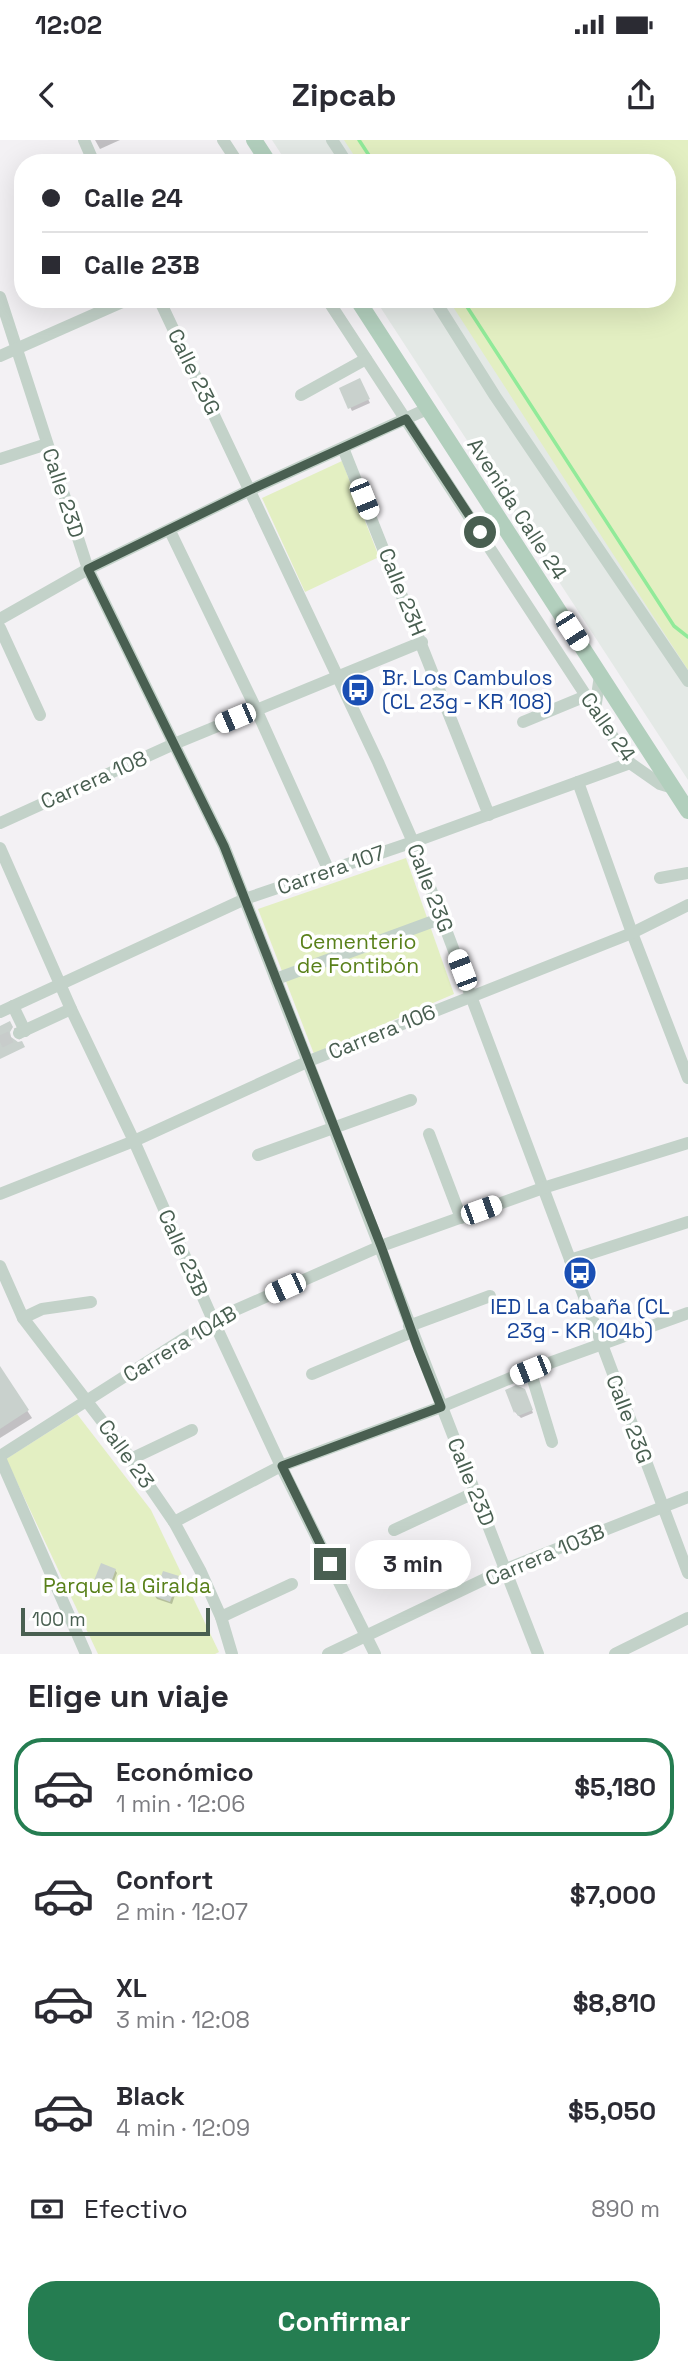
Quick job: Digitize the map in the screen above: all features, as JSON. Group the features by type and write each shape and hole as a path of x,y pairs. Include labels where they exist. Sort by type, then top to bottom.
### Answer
{"main road":[{"name":"Avenida Calle 24","path":"363,308 688,811"}],"street":[{"name":"Calle 23D","path":"0,297 88,569 224,846 538,1654"},
{"path":"0,356 109,308"},
{"name":"Calle 23G","path":"163,308 378,762 413,842 688,1573"},
{"name":"Calle 24","path":"333,308 630,763 660,784 673,788"},
{"path":"440,308 495,396 688,681"},
{"path":"301,395 366,359"},
{"path":"0,618 88,569 250,490 427,409"},
{"path":"0,459 47,444"},
{"name":"Calle 23H","path":"343,449 489,815"},
{"path":"170,531 256,709 329,871"},
{"path":"0,628 40,715"},
{"name":"Carrera 108","path":"0,823 174,744 422,642"},
{"path":"595,710 600,675"},
{"path":"523,722 586,696"},
{"name":"Carrera 107","path":"0,1012 245,899 413,842 630,763"},
{"path":"578,782 688,1078"},
{"name":"Calle 23B","path":"0,848 213,1320 375,1654"},
{"path":"660,878 688,873"},
{"name":"Carrera 106","path":"0,1194 134,1142 309,1061 632,933 688,905"},
{"path":"276,979 442,918"},
{"path":"13,1006 22,1032 71,1009"},
{"path":"258,1156 411,1100"},
{"path":"429,1134 461,1218"},
{"name":"Carrera 104B","path":"0,1457 213,1320 381,1246 543,1188 688,1143"},
{"path":"569,1260 688,1222"},
{"name":"Calle 23","path":"0,1265 23,1318 131,1459 174,1522 221,1617 232,1654"},
{"path":"312,1374 491,1296"},
{"path":"23,1318 42,1309 91,1302"},
{"path":"174,1522 282,1466 441,1407 530,1370 688,1313"},
{"path":"530,1370 552,1442"},
{"path":"131,1459 192,1430"},
{"path":"0,1457 86,1654"},
{"path":"394,1530 476,1492"},
{"name":"Carrera 103B","path":"328,1654 506,1569 688,1497"},
{"path":"221,1617 292,1584"},
{"path":"615,1654 688,1618"}],"shaded area":[{"path":"272,140 688,140 688,780 381,308 676,308 676,154 281,154"}],"green space":[{"path":"344,140 688,140 688,670 454,308 676,308 676,154 353,154"},
{"path":"342,461 379,557 305,592 262,498"},
{"name":"Cementerio de Fontibón","path":"406,858 454,994 314,1054 258,909"},
{"name":"Parque la Giralda","path":"77,1414 151,1510 219,1652 98,1654 6,1459"}],"building":[{"path":"360,378 370,399 348,409 339,388"},
{"path":"10,1021 13,1027 11,1037 18,1042 22,1041 25,1047 0,1059 0,1026"},
{"path":"0,1366 29,1410 0,1429"},
{"path":"516,1385 525,1389 533,1410 518,1416 515,1411 514,1413 505,1390"},
{"path":"101,1563 116,1569 107,1594 91,1588"},
{"path":"163,1571 179,1576 170,1602 154,1596"}],"waterway":[{"path":"359,140 368,154"},
{"path":"468,308 674,626 688,637"}],"tunnel":[{"path":"0,1042 19,1033"}],"place":[{"name":"Br. Los Cambulos (CL 23g - KR 108)","path":"358,690"},
{"name":"IED La Cabaña (CL 23g - KR 104b)","path":"580,1273"}],"route":[{"path":"330,1564 282,1466 441,1407 381,1246 224,846 88,569 250,490 406,419 480,532"}]}
